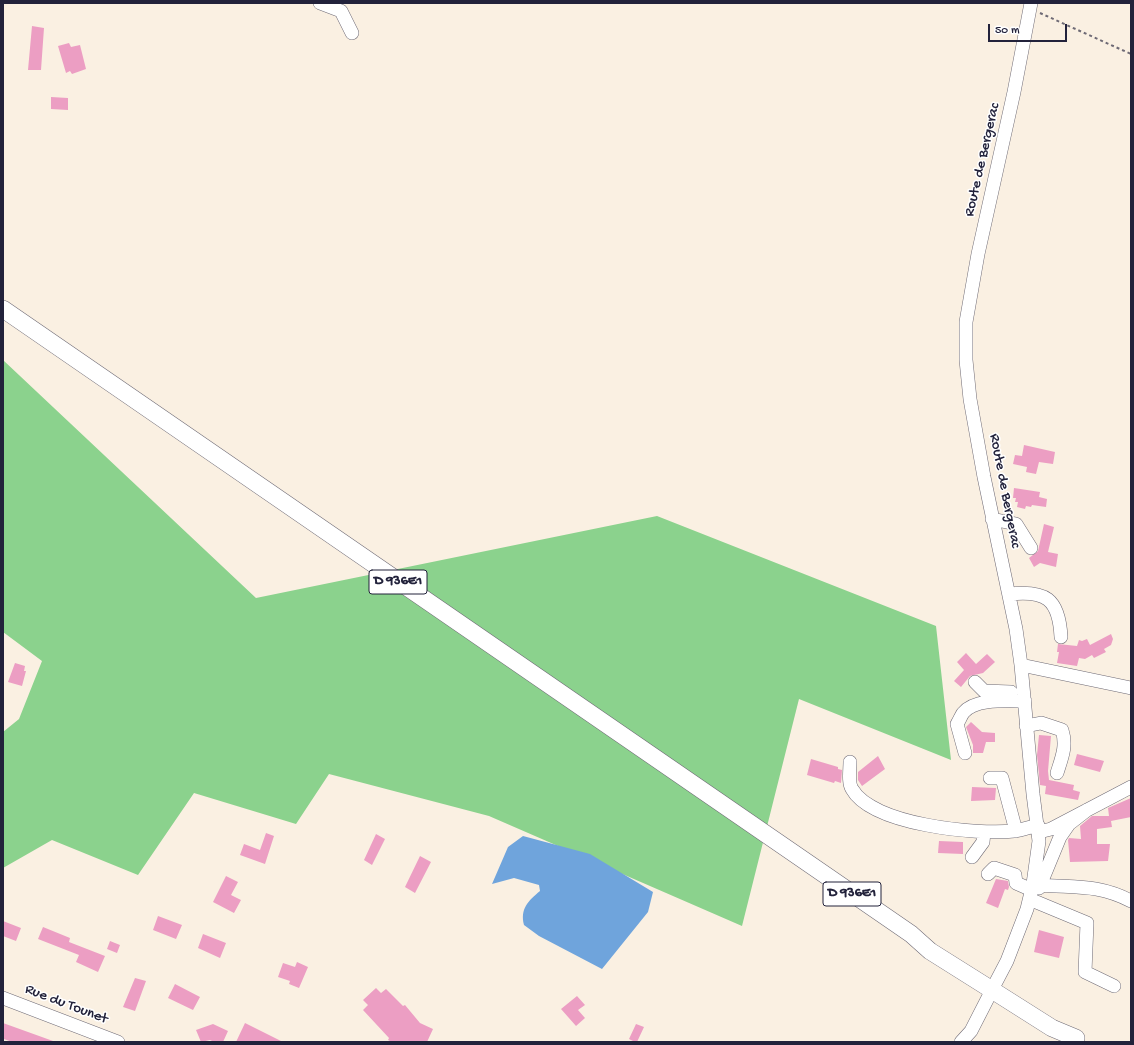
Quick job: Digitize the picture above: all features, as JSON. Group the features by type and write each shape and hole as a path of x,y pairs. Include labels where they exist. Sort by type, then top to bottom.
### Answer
{"main road":[{"name":"D 936E1","path":"3,309 910,934 935,943 994,986 1056,1021 1079,1040"}],"street":[{"path":"320,3 341,12 352,33"},
{"name":"Route de Bergerac","path":"961,1042 974,1026 1007,961 1033,896 1039,833 1033,794 1021,665 970,399 966,360 966,322 975,267 1014,92 1030,5"},
{"path":"992,519 1016,524 1031,548"},
{"path":"1008,594 1039,594 1047,599 1056,609 1060,619 1061,637"},
{"path":"1021,665 1131,688"},
{"path":"975,682 984,691 1024,696"},
{"path":"965,753 957,724 964,712 976,705 996,700 1024,696"},
{"path":"1026,726 1041,723 1062,730 1065,741 1057,772"},
{"path":"850,762 850,788 860,801 875,810 916,823 984,832 1016,831 1039,833 1052,840 1065,830"},
{"path":"990,778 1002,778 1016,831"},
{"path":"1039,833 1051,829 1131,787"},
{"path":"1033,896 1052,853 1065,830 1069,824 1087,810"},
{"path":"972,857 983,842 984,832"},
{"path":"988,874 994,868 1015,875 1016,883 1033,896 1087,923 1085,972 1114,986"},
{"path":"1033,896 1089,887 1116,893 1131,901"},
{"name":"Rue du Tounet","path":"3,998 118,1042"}],"path":[{"path":"1030,5 1131,54"}],"green space":[{"path":"3,360 256,598 657,516 936,626 951,760 799,699 742,926 489,816 329,774 296,824 194,793 138,875 52,840 3,868 3,732 19,719 42,661 3,632"}],"water":[{"path":"523,836 590,854 653,892 648,912 602,969 539,936 524,925 524,910 532,898 540,891 539,885 514,878 492,884 508,847"}],"building":[{"path":"32,26 44,28 41,70 28,70"},
{"path":"69,43 71,47 80,45 86,69 72,74 70,71 66,73 58,46"},
{"path":"51,97 68,98 68,110 51,109"},
{"path":"1024,445 1055,452 1053,464 1039,462 1036,474 1026,472 1027,467 1013,464 1015,455 1022,456"},
{"path":"1014,488 1040,492 1039,497 1047,499 1046,507 1032,505 1031,507 1026,506 1025,509 1017,507 1018,502 1015,502 1016,498 1013,498"},
{"path":"1044,524 1054,527 1048,552 1058,554 1056,567 1040,563 1034,567 1029,558 1038,551"},
{"path":"1111,634 1113,639 1111,645 1104,649 1106,652 1094,658 1092,655 1085,659 1079,658 1077,666 1057,663 1059,652 1057,652 1058,644 1077,646 1079,640 1082,641 1087,639 1090,645"},
{"path":"966,653 976,664 987,654 995,662 983,673 970,676 961,687 954,681 964,670 957,662"},
{"path":"15,663 25,666 24,671 26,671 22,686 8,682"},
{"path":"971,722 982,732 995,733 995,742 986,742 983,753 973,753 973,745 966,727"},
{"path":"1039,735 1051,736 1048,771 1049,780 1074,785 1073,790 1080,792 1078,800 1045,794 1046,786 1040,785 1037,755"},
{"path":"1077,754 1104,761 1100,772 1074,765"},
{"path":"878,756 885,769 862,786 858,780 858,772"},
{"path":"811,759 838,767 838,769 842,770 841,783 835,781 834,783 807,775"},
{"path":"972,787 996,788 995,800 971,801"},
{"path":"1131,798 1131,817 1111,821 1112,827 1097,829 1097,844 1110,844 1108,861 1070,862 1068,840 1069,838 1081,839 1080,826 1092,816 1109,816 1108,808"},
{"path":"266,833 274,836 265,864 240,855 244,844 260,850"},
{"path":"376,834 385,839 372,865 364,860"},
{"path":"939,841 963,842 963,854 938,853"},
{"path":"420,856 431,862 415,893 405,887"},
{"path":"226,876 238,882 231,895 241,900 234,913 213,902"},
{"path":"996,879 1008,881 1009,887 1008,890 1005,889 998,908 986,903"},
{"path":"158,916 182,925 176,939 153,930"},
{"path":"3,921 21,928 16,941 3,936"},
{"path":"43,927 70,938 69,942 105,956 98,972 76,962 79,955 38,939"},
{"path":"1039,930 1064,937 1059,958 1034,952"},
{"path":"203,934 226,943 220,958 198,948"},
{"path":"110,941 120,945 117,953 107,949"},
{"path":"297,962 308,967 299,988 289,984 290,981 278,977 283,963 295,967"},
{"path":"135,978 146,981 135,1011 123,1007"},
{"path":"175,984 200,997 193,1010 168,998"},
{"path":"376,988 381,993 386,989 403,1006 405,1005 420,1023 433,1029 427,1042 392,1042 388,1040 389,1038 363,1010 368,1005 363,1000"},
{"path":"577,996 585,1005 578,1010 585,1018 576,1026 561,1009"},
{"path":"3,1023 53,1041 12,1042 4,1039"},
{"path":"245,1023 283,1042 236,1042"},
{"path":"213,1024 228,1031 223,1042 214,1042 210,1040 201,1042 196,1030"},
{"path":"636,1024 644,1027 637,1042 635,1042 629,1039"}]}
